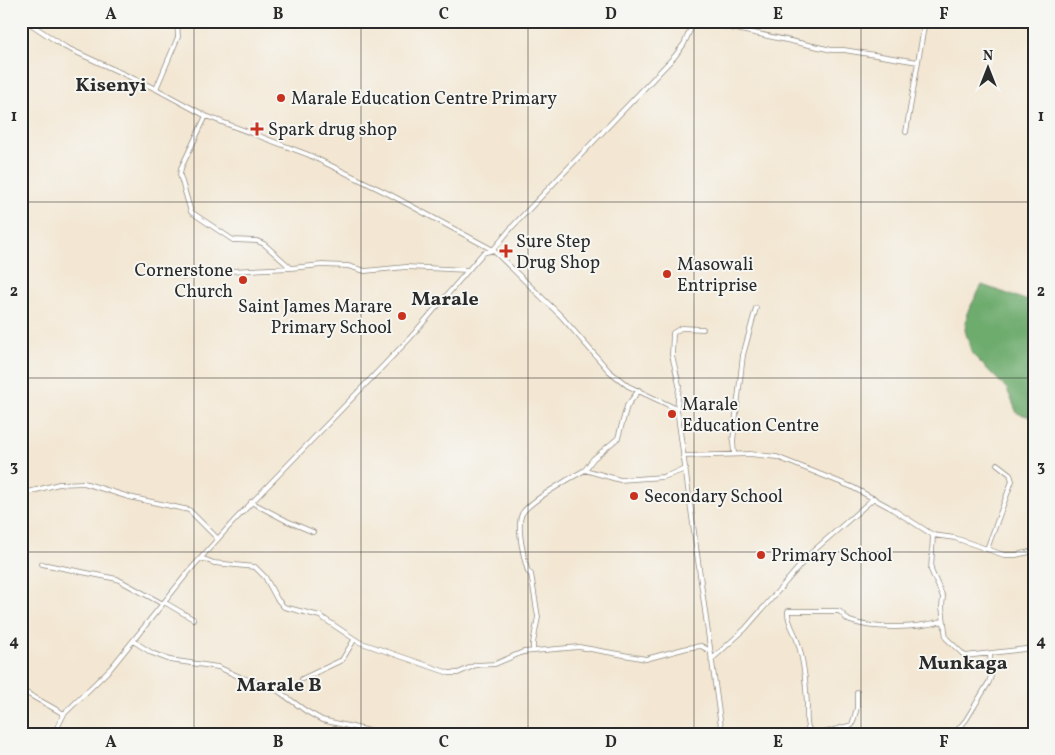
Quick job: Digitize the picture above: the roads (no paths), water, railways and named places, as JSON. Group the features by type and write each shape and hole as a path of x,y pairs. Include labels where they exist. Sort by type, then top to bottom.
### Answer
{"street":[{"path":"26,21 65,47 156,89 206,116 309,156 389,194 493,250 561,316 609,371 628,386 677,409"},
{"path":"156,89 178,37 177,21"},
{"path":"688,21 832,50 844,50 918,62"},
{"path":"906,132 925,21"},
{"path":"54,734 64,714 105,675 163,603 251,502 410,338 483,253 493,250 512,227 675,56 684,44 695,22"},
{"path":"206,116 181,168 180,175 191,212 233,240 257,241 264,244 290,268"},
{"path":"184,277 207,272 243,272 305,265 348,266 366,271 406,267 467,270"},
{"path":"734,454 733,441 742,355 756,308"},
{"path":"703,329 681,328 673,333 672,354 679,385 677,409 722,734"},
{"path":"533,651 538,609 531,574 523,556 521,516 528,506 585,470 593,459 605,451 618,438 627,406 639,390"},
{"path":"683,456 764,454 777,457 852,487 874,498 933,535 955,538 1016,556 1034,551"},
{"path":"987,549 1012,481 1010,474 997,464"},
{"path":"585,470 620,480 663,477 686,469"},
{"path":"21,494 59,484 84,483 129,497 184,508 197,517 218,539"},
{"path":"711,660 745,629 811,553 874,498"},
{"path":"251,502 314,532"},
{"path":"933,535 931,570 943,597 943,621 946,638 965,656 1034,648"},
{"path":"201,558 226,565 255,567 265,577 281,605 320,616 354,640 453,673 476,665 495,664 520,653 579,647 646,660 687,648 701,646 710,651"},
{"path":"42,564 117,580 193,619"},
{"path":"812,734 807,728 806,690 802,660 797,639 788,618 788,611 834,610 842,612 852,622 880,627 924,625 943,621"},
{"path":"302,679 342,660 354,640"},
{"path":"133,641 152,653 170,660 218,667 240,677 274,688 322,720 385,734 393,734"},
{"path":"954,734 966,720 991,676 990,654"},
{"path":"21,690 64,714"},
{"path":"820,734 852,725 857,692"}],"place":[{"name":"Marale Education Centre Primary","path":"281,98"},
{"name":"Spark drug shop","path":"257,129"},
{"name":"Sure Step Drug Shop","path":"506,251"},
{"name":"Masowali Entriprise","path":"667,274"},
{"name":"Cornerstone Church","path":"243,280"},
{"name":"Saint James Marare Primary School","path":"402,316"},
{"name":"Marale Education Centre","path":"672,414"},
{"name":"Secondary School","path":"634,496"},
{"name":"Primary School","path":"761,555"}],"district":[{"name":"Kisenyi","path":"111,84"},
{"name":"Marale","path":"445,298"},
{"name":"Munkaga","path":"963,662"},
{"name":"Marale B","path":"279,684"}]}
